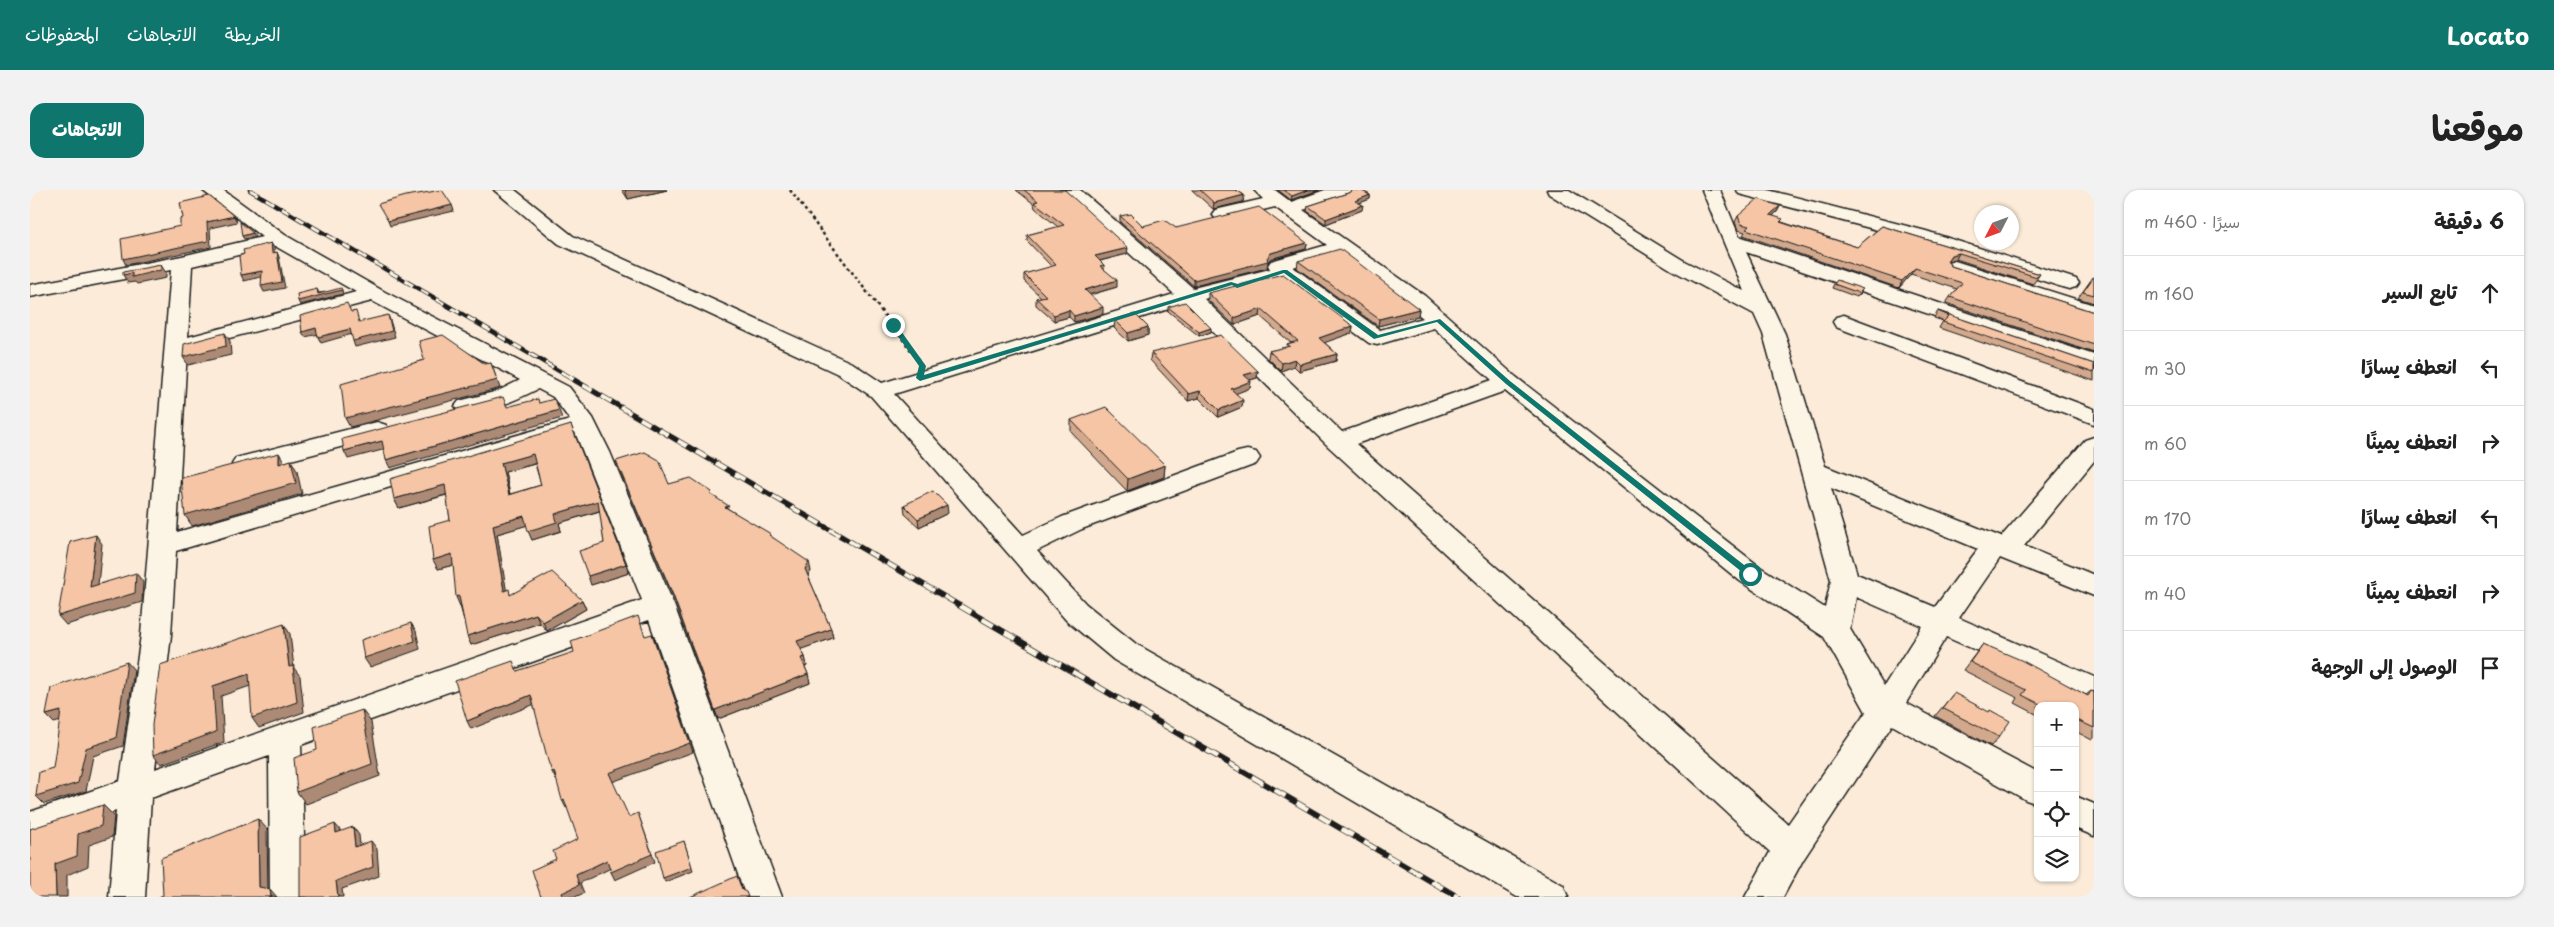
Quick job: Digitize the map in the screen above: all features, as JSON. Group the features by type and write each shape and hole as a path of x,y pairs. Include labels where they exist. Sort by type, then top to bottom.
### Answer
{"street":[{"path":"211,190 278,239 375,294 561,392 583,422 658,605 764,897"},
{"path":"503,190 566,240 846,369 879,390 1076,612 1125,652 1550,897"},
{"path":"1069,190 1190,297 1338,442 1791,848"},
{"path":"1222,214 1277,200 1343,190"},
{"path":"1556,190 1679,266 1763,310"},
{"path":"1711,190 1731,240 1774,334 1845,580 1835,629"},
{"path":"1746,190 1919,235 2069,283"},
{"path":"1277,200 1416,301 1508,382 1750,574 1835,629 1885,710 2034,788"},
{"path":"30,292 182,262 278,239"},
{"path":"1731,240 2094,363"},
{"path":"1342,247 1278,265 1377,338 1438,320"},
{"path":"127,897 135,791 156,635 163,544 176,482 177,346 182,262"},
{"path":"1945,263 2094,312"},
{"path":"879,390 1233,283 1237,286 1285,271"},
{"path":"177,346 375,294"},
{"path":"1844,322 2094,417"},
{"path":"450,411 506,396 538,380"},
{"path":"1338,442 1508,382"},
{"path":"163,544 583,422"},
{"path":"224,470 402,423"},
{"path":"1763,897 1791,848 1885,710 1940,622 2000,547 2094,445"},
{"path":"1019,548 1072,523 1247,458"},
{"path":"1814,471 2094,586"},
{"path":"1845,580 2094,690"},
{"path":"30,827 658,605"},
{"path":"285,738 288,897"},
{"path":"2079,813 2094,821"}],"path":[{"path":"790,190 922,366 920,378"}],"building":[{"path":"442,190 452,205 388,221 378,204 406,196"},
{"path":"1024,190 1065,190 1128,248 1095,256 1104,265 1100,266 1117,280 1085,290 1103,307 1074,316 1069,310 1054,315 1036,298 1046,296 1024,274 1056,265 1027,235 1064,225 1034,202 1038,201"},
{"path":"1200,190 1236,190 1244,195 1214,203"},
{"path":"1284,190 1308,190 1292,196"},
{"path":"1352,190 1360,190 1370,195 1355,201 1363,205 1326,219 1308,206 1351,192"},
{"path":"209,196 234,216 207,222 208,241 123,259 121,239 180,226 180,219 183,218 180,203"},
{"path":"1758,199 1780,206 1770,215 1783,219 1780,222 1857,247 1882,226 2040,274 2037,277 1959,253 1951,255 1947,261 1951,266 2094,312 2094,345 1950,297 1962,283 1915,268 1902,281 1746,229 1749,226 1741,224 1738,216"},
{"path":"1259,207 1307,243 1271,253 1267,258 1268,261 1194,280 1120,216 1131,214 1143,226 1164,220 1176,228"},
{"path":"240,222 253,233 242,236"},
{"path":"271,243 272,253 277,252 282,282 261,286 262,271 241,275 239,256 244,254 243,250"},
{"path":"1340,249 1419,309 1379,319 1298,261"},
{"path":"161,265 161,270 132,277 132,273 123,275 123,272"},
{"path":"1283,274 1353,326 1319,338 1337,354 1300,364 1295,359 1282,363 1269,351 1290,346 1287,344 1298,341 1261,309 1234,318 1208,293"},
{"path":"2094,276 2094,295 2083,292"},
{"path":"1837,280 1863,289 1859,293 1834,284"},
{"path":"341,288 342,290 298,301 297,294 317,289 318,294"},
{"path":"1185,302 1211,328 1199,332 1168,307"},
{"path":"347,303 351,312 356,311 359,322 388,315 392,331 353,341 350,329 318,337 316,328 302,332 300,316"},
{"path":"1938,311 2094,364 2094,373 1943,322 1949,316"},
{"path":"1135,314 1148,327 1128,333 1115,320"},
{"path":"225,333 226,346 183,357 184,344"},
{"path":"443,335 485,364 491,363 497,380 345,418 341,384 424,360 419,341"},
{"path":"1221,335 1258,371 1244,375 1251,381 1231,389 1243,400 1219,410 1200,391 1189,394 1151,353"},
{"path":"503,397 507,407 538,399 539,403 554,399 559,410 386,460 382,441 344,451 342,439"},
{"path":"1106,407 1165,465 1128,479 1071,420"},
{"path":"571,425 626,564 588,576 579,551 604,543 598,501 555,514 557,522 528,531 524,516 493,525 504,591 509,589 510,595 552,572 582,600 543,622 536,614 467,636 459,596 456,597 452,554 433,560 429,526 450,520 445,485 394,499 390,479","holes":["533,454 541,485 509,495 501,463"]},
{"path":"645,452 659,460 669,484 691,478 712,492 710,494 729,506 725,507 771,534 769,535 809,562 805,569 831,629 797,641 805,657 801,658 808,674 715,710 673,595 616,461"},
{"path":"279,453 279,464 291,460 296,483 185,515 181,478"},
{"path":"933,491 947,505 918,519 904,505"},
{"path":"96,535 90,587 136,573 135,593 58,616 70,542"},
{"path":"638,616 645,636 652,634 690,743 609,773 629,817 638,813 652,854 611,872 607,860 576,875 579,885 562,893 563,897 541,897 532,870 556,859 553,851 578,839 564,799 562,800 554,771 552,772 548,761 531,695 467,721 455,681 513,661 517,671 574,652 571,641"},
{"path":"411,623 415,641 364,658 361,640"},
{"path":"284,624 289,667 293,666 297,702 252,718 249,674 213,686 216,732 153,755 152,725 160,665"},
{"path":"1983,644 2021,660 2088,696 2091,691 2094,692 2094,728 2079,721 2079,702 2036,702 2022,695 2026,690 1970,662"},
{"path":"127,662 116,738 86,748 78,783 36,796 39,772 53,768 61,711 46,715 51,688"},
{"path":"1954,693 2010,721 1999,737 1942,708"},
{"path":"362,710 372,764 297,792 294,758 317,750 314,727"},
{"path":"103,805 101,826 78,834 77,856 55,864 56,897 30,897 30,829"},
{"path":"258,819 259,887 270,889 271,897 159,897 163,895 161,858"},
{"path":"335,824 336,833 353,827 355,847 371,841 373,867 336,881 338,897 300,897 300,837"},
{"path":"684,841 692,867 663,878 656,851"},
{"path":"737,876 742,890 746,892 748,897 690,897"}],"railway":[{"path":"250,190 566,375"},
{"path":"564,374 962,607"},
{"path":"960,606 1458,897"}],"route":[{"path":"893,325 922,366 920,378 1233,283 1237,286 1285,271 1377,338 1438,320 1508,382 1750,574"}]}
